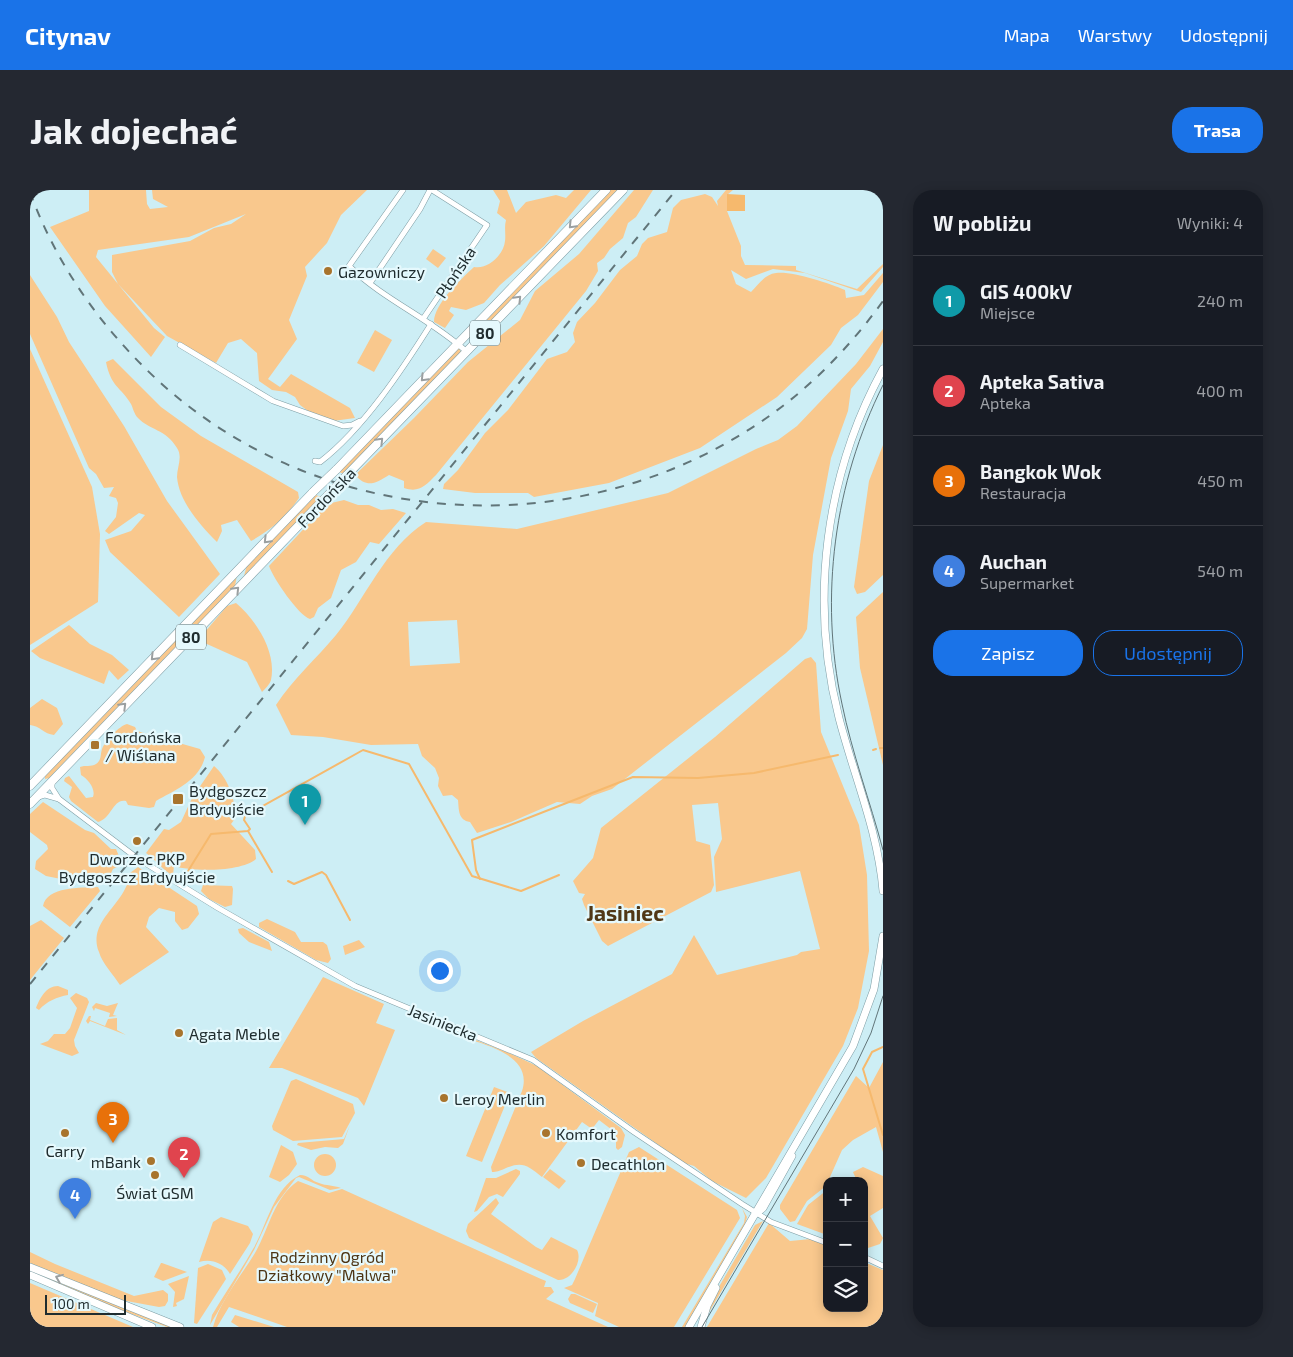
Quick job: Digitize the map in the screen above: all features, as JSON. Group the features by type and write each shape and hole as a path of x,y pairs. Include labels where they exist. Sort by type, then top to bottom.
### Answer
{"main road":[{"name":"Fordońska","path":"30,786 606,190"},
{"name":"Fordońska","path":"30,804 623,190"}],"street":[{"path":"403,190 350,266 370,283 458,343 467,352"},
{"path":"370,283 431,190"},
{"name":"Płońska","path":"423,319 487,225 431,190"},
{"path":"316,462 320,462 341,445 407,361 431,324"},
{"path":"180,345 273,401 343,426 352,425 360,421"},
{"path":"883,369 857,425 840,478 830,527 824,600 826,647 834,697 875,843 883,891"},
{"path":"53,779 52,788 60,799"},
{"path":"30,804 45,795 60,799"},
{"name":"Jasiniecka","path":"60,799 137,858 350,983 540,1063 634,1132 757,1213 776,1224 823,1242"},
{"path":"688,1327 757,1213 762,1199 847,1057 861,1029 876,980 883,936"},
{"path":"701,1327 709,1301 724,1274 733,1252"},
{"path":"868,1259 883,1266"},
{"path":"30,1267 180,1327"},
{"path":"30,1275 152,1327"}],"green space":[{"path":"89,190 146,190 147,204 150,209 168,207 153,199 152,190 367,190 341,215 327,243 305,267 307,276 289,320 297,339 268,379 280,387 291,374 350,408 355,418 333,421 308,411 300,405 295,397 286,392 272,390 259,381 257,353 241,339 228,343 216,363 167,336 118,284 154,328 165,337 151,357 105,306 50,227 89,211","holes":["246,214 231,224 214,228 190,241 112,255 112,272 118,284 96,257 98,250 189,237"]},
{"path":"493,190 507,190 516,213 526,202 556,195 566,198 574,190 591,190 544,246 500,285 484,303 466,310 451,307 449,311 454,315 445,328 434,322 435,315 443,300 474,267 490,264 504,246 506,220 497,213 500,201"},
{"path":"610,190 619,190 473,340 469,336"},
{"path":"634,190 653,190 636,217 628,223 623,238 597,263 598,271 586,291 436,475 421,488 414,490 404,488 404,481 389,475 371,483 363,482 359,479 355,475 468,362 520,320 535,291 579,254"},
{"path":"726,190 733,190 727,195 727,211 741,246 741,256 745,265 796,266 796,270 857,289 883,264 883,267 861,292 805,273 773,269 746,279 731,270 736,284 751,292 768,275 783,273 810,278 845,290 846,298 864,295 883,273 883,282 858,315 841,328 831,345 777,397 700,448 609,483 534,497 528,493 475,493 443,489 444,484 458,470 485,433 508,410 547,359 567,352 575,342 573,333 577,322 595,303 620,270 637,256 642,244 648,238 667,232 673,208 681,200 705,194 712,197 718,206 717,201"},
{"path":"433,249 446,258 438,268 426,259"},
{"path":"30,275 57,317 69,342 124,426 167,501 220,574 179,617 110,552 105,540 131,531 145,515 139,513 109,534 105,531 116,517 118,503 116,498 109,496 114,487 104,488 96,474 89,468 30,334"},
{"path":"883,329 883,342 870,366 851,389 848,411 831,458 813,555 807,629 802,638 786,653 612,789 592,796 580,804 557,802 511,822 477,833 470,822 461,817 458,800 452,795 443,796 438,786 439,778 435,768 422,756 418,744 371,745 323,737 291,735 276,705 347,621 376,575 398,546 426,522 517,529 668,493 778,440 797,426 856,364","holes":["457,620 460,663 410,666 408,622"]},
{"path":"375,330 392,340 374,372 357,363"},
{"path":"459,348 461,352 344,474 339,472"},
{"path":"30,349 92,487 100,534 98,602 30,645"},
{"path":"113,359 161,407 201,436 298,492 299,498 289,511 272,528 251,541 237,520 221,525 222,531 217,542 192,513 182,495 177,477 180,458 179,451 168,437 142,422 137,416 127,398 110,377 106,362"},
{"path":"883,445 883,575 865,592 857,594 854,587 869,481"},
{"path":"316,495 321,497 244,576 247,565"},
{"path":"344,500 358,505 369,505 381,510 393,509 406,513 379,544 370,542 356,562 341,570 331,598 318,608 314,617 310,619 287,596 269,566 327,504"},
{"path":"237,575 235,586 49,778 45,779 45,774"},
{"path":"883,592 883,765 860,668 856,617"},
{"path":"236,603 251,618 268,648 272,669 271,680 262,692 247,662 198,640 227,606"},
{"path":"69,625 90,644 112,655 129,670 118,680 109,670 104,684 40,658 31,651"},
{"path":"811,657 816,663 821,732 859,825 867,875 869,951 858,1008 843,1046 766,1178 746,1198 712,1181 694,1166 684,1163 536,1058 531,1052 583,1021 672,974 694,935 717,975 797,955 801,952 820,949 800,871 716,892 714,857 722,839 718,803 692,805 696,841 710,845 714,885 711,892 608,946 602,941 584,905 582,899 585,894 579,893 573,881 593,858 601,828 715,737 805,659"},
{"path":"42,699 57,708 63,724 54,735 30,725 30,708"},
{"path":"127,724 135,727 137,731 200,749 205,757 192,779 156,801 154,807 128,805 126,801 118,802 103,820 98,822 71,801 69,797 72,787 64,781 69,776 86,798 93,797 92,788 89,782 81,775 80,767 96,764 100,759 106,742 116,731"},
{"path":"214,766 227,783 232,795 237,816 231,824 255,850 256,859 240,866 217,870 174,866 173,875 146,853 164,829 169,830 181,822 192,798"},
{"path":"43,802 85,830 94,833 111,849 116,849 121,861 119,866 113,869 110,875 103,878 85,874 61,879 46,876 35,869 36,861 48,849 47,845 30,832 30,814"},
{"path":"138,867 197,906 199,914 188,928 182,930 175,921 175,912 159,908 149,917 146,927 169,952 120,985 100,956 97,940 98,930 102,921 122,895 130,873"},
{"path":"203,885 232,886 232,905 225,907 209,899 201,891"},
{"path":"98,887 100,891 70,927 43,906 46,899 58,891"},
{"path":"267,919 295,932 301,942 323,942 327,945 331,959 328,963 316,960 259,927 259,923"},
{"path":"41,920 64,938 30,980 30,926"},
{"path":"243,928 269,942 272,951 249,942 239,933 238,929"},
{"path":"359,940 365,947 345,955 343,946"},
{"path":"323,977 384,1004 376,1023 395,1030 364,1106 358,1098 282,1068 269,1068"},
{"path":"58,986 68,990 68,995 52,1000 39,1010 36,1008 47,990"},
{"path":"76,993 87,998 89,1002 74,1040 79,1053 72,1056 40,1044 48,1041 54,1034 65,1034 70,1028 77,1008 70,998"},
{"path":"96,1003 107,1006 118,1003 113,1015 117,1016 109,1017 110,1013 95,1008 94,1011 92,1007"},
{"path":"91,1016 90,1020 105,1026 108,1019 117,1018 117,1030 126,1035 90,1021 88,1024 86,1021"},
{"path":"448,1029 537,1066 621,1128 625,1135 622,1147 618,1150 616,1148 616,1133 599,1120 592,1129 582,1122 542,1177 528,1167 520,1165 492,1172 491,1167 522,1091 523,1076 517,1064 506,1054 453,1033"},
{"path":"883,1062 883,1152 876,1127 853,1140 842,1150 830,1177 823,1177 823,1188 807,1201 795,1221 790,1222 780,1209 780,1205 856,1076 869,1088"},
{"path":"296,1079 353,1104 355,1113 342,1137 293,1141 273,1130 272,1126 291,1081"},
{"path":"494,1087 510,1093 482,1162 466,1156"},
{"path":"350,1125 343,1144 338,1148 325,1147 311,1150 297,1145 298,1143 344,1139"},
{"path":"281,1145 293,1152 297,1164 289,1175 280,1182 269,1177"},
{"path":"639,1147 737,1210 740,1218 674,1327 619,1327 595,1316 598,1303 564,1288 572,1285 575,1279 629,1152"},
{"path":"325,1154 333,1157 336,1165 333,1173 325,1176 317,1173 314,1165 317,1157"},
{"path":"863,1167 883,1176 883,1208 870,1216 883,1238 880,1244 868,1248 868,1177 855,1177 853,1172"},
{"path":"516,1169 520,1171 520,1174 503,1197 497,1194 489,1197 474,1212 486,1178 496,1178"},
{"path":"550,1169 566,1181 559,1189 543,1177"},
{"path":"300,1175 322,1184 341,1188 330,1190 299,1177 296,1178 274,1207 254,1250 210,1325 212,1315 258,1240 277,1198 291,1181"},
{"name":"Rodzinny Ogród Działkowy \"Malwa\"","path":"298,1181 329,1193 342,1189 546,1281 544,1287 551,1287 554,1292 546,1299 608,1327 287,1327 229,1307 217,1327 213,1327 226,1298 260,1244 278,1204"},
{"path":"823,1193 823,1234 797,1224 808,1205"},
{"path":"496,1198 499,1203 491,1214 536,1247 542,1250 551,1237 577,1250 578,1259 575,1270 567,1277 558,1280 469,1238 466,1231 468,1224"},
{"path":"742,1208 747,1217 744,1228 685,1327 682,1327 744,1223 745,1216"},
{"path":"221,1217 248,1226 253,1234 250,1243 230,1274 217,1262 199,1262 213,1222"},
{"path":"763,1221 705,1319 713,1297 755,1225"},
{"path":"769,1223 790,1241 811,1239 823,1244 823,1312 868,1312 868,1264 883,1270 883,1327 707,1327"},
{"path":"30,1252 134,1296 163,1290 168,1294 168,1301 165,1306 159,1307 121,1300 30,1263"},
{"path":"161,1263 187,1272 163,1281 154,1277"},
{"path":"208,1264 222,1270 226,1279 197,1324 194,1323 198,1268"},
{"path":"30,1270 173,1327 167,1327 91,1299"},
{"path":"189,1276 184,1299 176,1303 177,1306 173,1307 175,1292 168,1284"},
{"path":"30,1283 133,1327 30,1327"},
{"path":"571,1294 597,1304 593,1313 570,1303 568,1299"},
{"path":"235,1315 274,1327 239,1327 231,1322"}],"shaded area":[{"path":"727,194 745,195 745,211 727,211"}],"waterway":[{"path":"188,871 211,834 248,831 250,829 244,820 245,816 363,750 409,764 472,876 521,891 559,875"},
{"path":"480,879 476,870 472,840 633,777 698,778 754,773 838,755"},
{"path":"248,831 272,872"},
{"path":"288,881 294,884 322,872 326,875 350,920"},
{"path":"883,1047 872,1052 863,1069 883,1135"}],"tram line":[{"path":"883,385 866,422 842,501 832,582 835,664 842,704 883,850"},
{"path":"702,1327 854,1069 871,1033 883,996"}],"railway":[{"path":"30,984 676,190"},
{"path":"30,192 54,246 85,297 122,344 164,386 231,435 305,472 383,495 463,505 544,502 624,486 701,457 772,414 788,402 832,362 883,301"}],"place":[{"name":"Gazowniczy","path":"328,271"},
{"name":"Fordońska / Wiślana","path":"95,745"},
{"name":"Bydgoszcz Brdyujście","path":"178,799"},
{"name":"GIS 400kV","path":"305,825"},
{"name":"Dworzec PKP Bydgoszcz Brdyujście","path":"137,841"},
{"name":"Agata Meble","path":"179,1033"},
{"name":"Leroy Merlin","path":"444,1098"},
{"name":"Carry","path":"65,1133"},
{"name":"Komfort","path":"546,1133"},
{"name":"Bangkok Wok","path":"113,1143"},
{"name":"mBank","path":"151,1161"},
{"name":"Decathlon","path":"581,1163"},
{"name":"Świat GSM","path":"155,1175"},
{"name":"Apteka Sativa","path":"184,1178"},
{"name":"Auchan","path":"75,1219"}],"district":[{"name":"Jasiniec","path":"625,912"}]}
